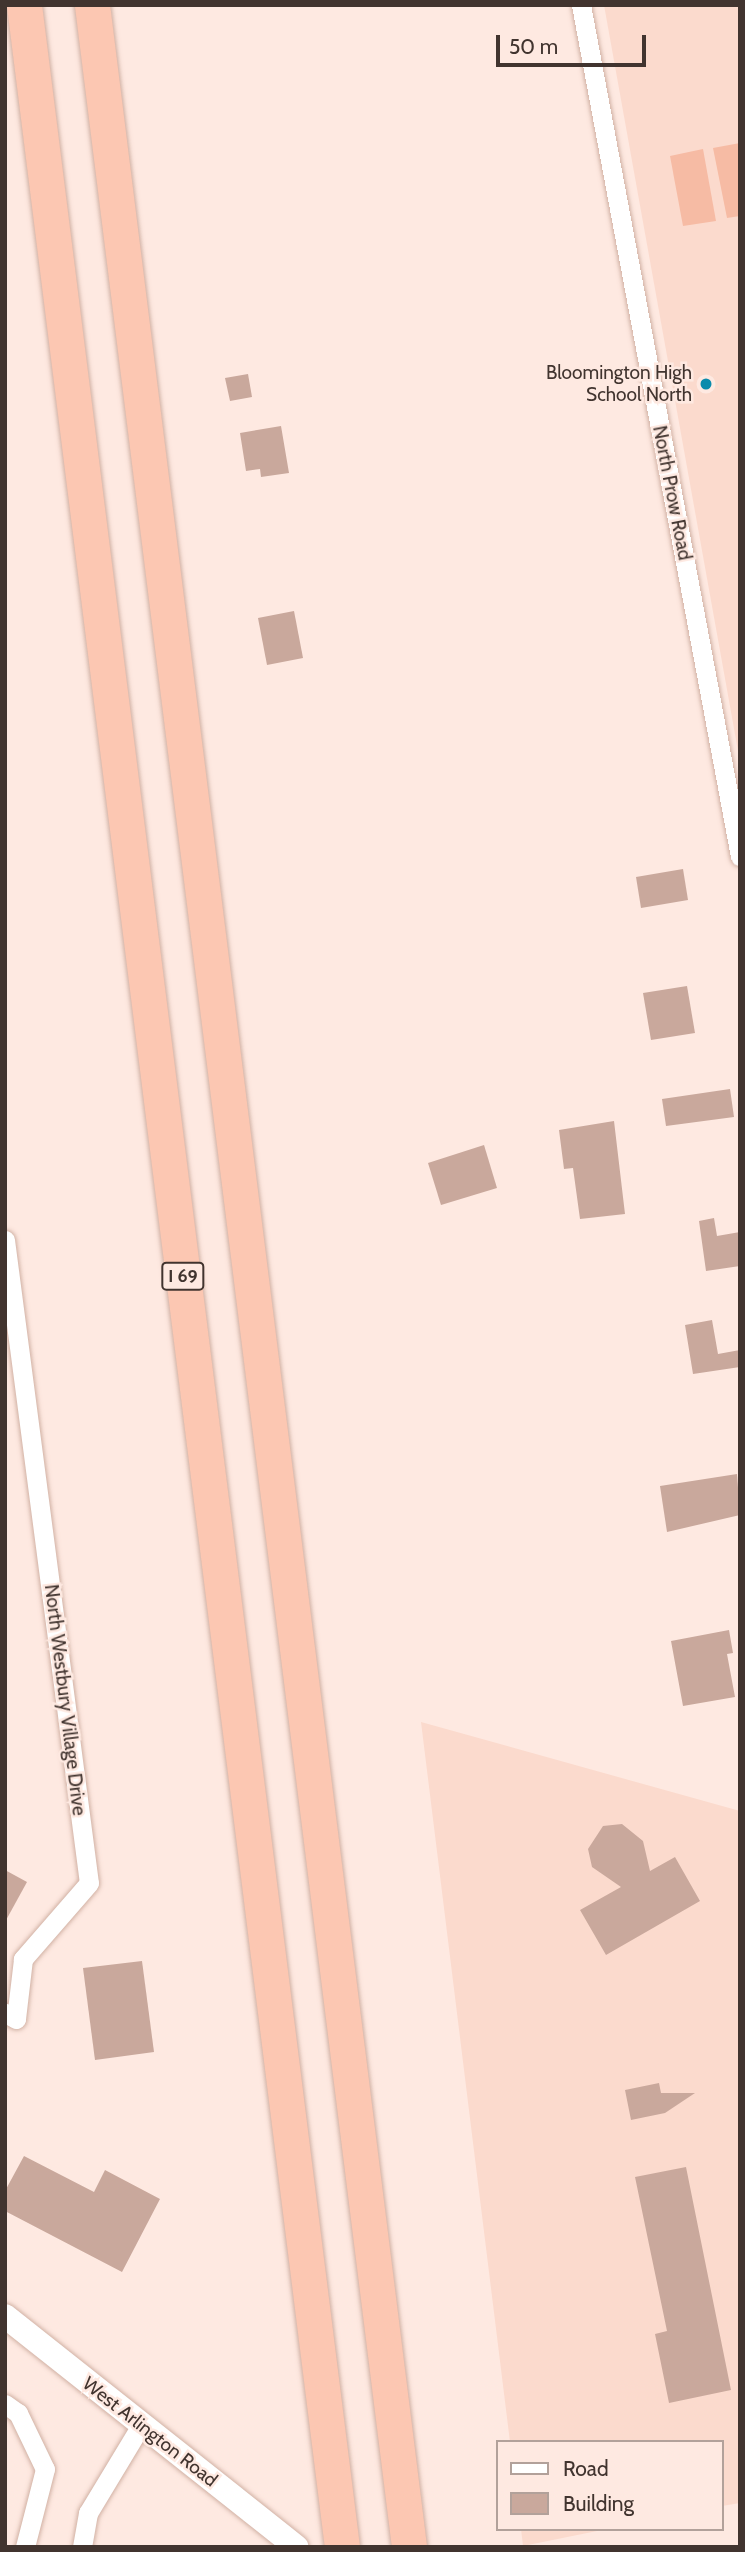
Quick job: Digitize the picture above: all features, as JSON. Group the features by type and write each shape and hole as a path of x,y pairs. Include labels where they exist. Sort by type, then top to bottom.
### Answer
{"highway":[{"name":"I 69","path":"24,5 342,2547"},
{"path":"92,5 409,2547"}],"street":[{"name":"North Prow Road","path":"581,5 740,856"},
{"name":"North Westbury Village Drive","path":"5,1240 14,1358 89,1883 23,1959 11,2016"},
{"name":"West Arlington Road","path":"5,2316 296,2547"},
{"path":"5,2404 18,2413 45,2469 25,2547"},
{"path":"82,2547 88,2513 142,2425"}],"shaded area":[{"name":"Bloomington High School North","path":"604,5 740,5 740,762"},
{"path":"740,143 740,216 727,218 713,148"},
{"path":"703,149 716,221 683,226 670,156"},
{"path":"421,1722 740,1811 740,2503 724,2506 724,2440 510,2440"},
{"path":"521,2531 597,2531 523,2546"}],"building":[{"path":"248,374 252,397 230,401 225,378"},
{"path":"281,426 289,473 261,477 260,469 246,471 240,433"},
{"path":"294,611 303,658 267,665 258,618"},
{"path":"683,869 688,900 641,908 636,877"},
{"path":"687,986 695,1033 651,1040 643,993"},
{"path":"730,1089 734,1117 666,1126 662,1099"},
{"path":"614,1121 625,1214 580,1219 573,1168 564,1169 559,1130"},
{"path":"484,1145 497,1188 441,1205 428,1163"},
{"path":"714,1218 717,1236 740,1232 740,1266 706,1271 699,1221"},
{"path":"712,1320 718,1354 740,1350 740,1367 693,1374 685,1325"},
{"path":"737,1474 740,1515 667,1532 660,1486"},
{"path":"729,1630 733,1653 727,1654 735,1697 683,1706 671,1641"},
{"path":"622,1824 643,1841 650,1871 675,1857 700,1901 606,1955 580,1910 621,1887 592,1867 588,1849 603,1826"},
{"path":"5,1870 27,1882 5,1922"},
{"path":"142,1961 154,2052 95,2060 83,1968"},
{"path":"659,2083 661,2093 695,2093 665,2113 631,2120 625,2090"},
{"path":"24,2156 94,2192 105,2170 160,2199 122,2272 5,2211 5,2191"},
{"path":"686,2167 731,2390 669,2403 655,2334 667,2331 635,2177"}],"place":[{"name":"Bloomington High School North","path":"706,384"}]}
